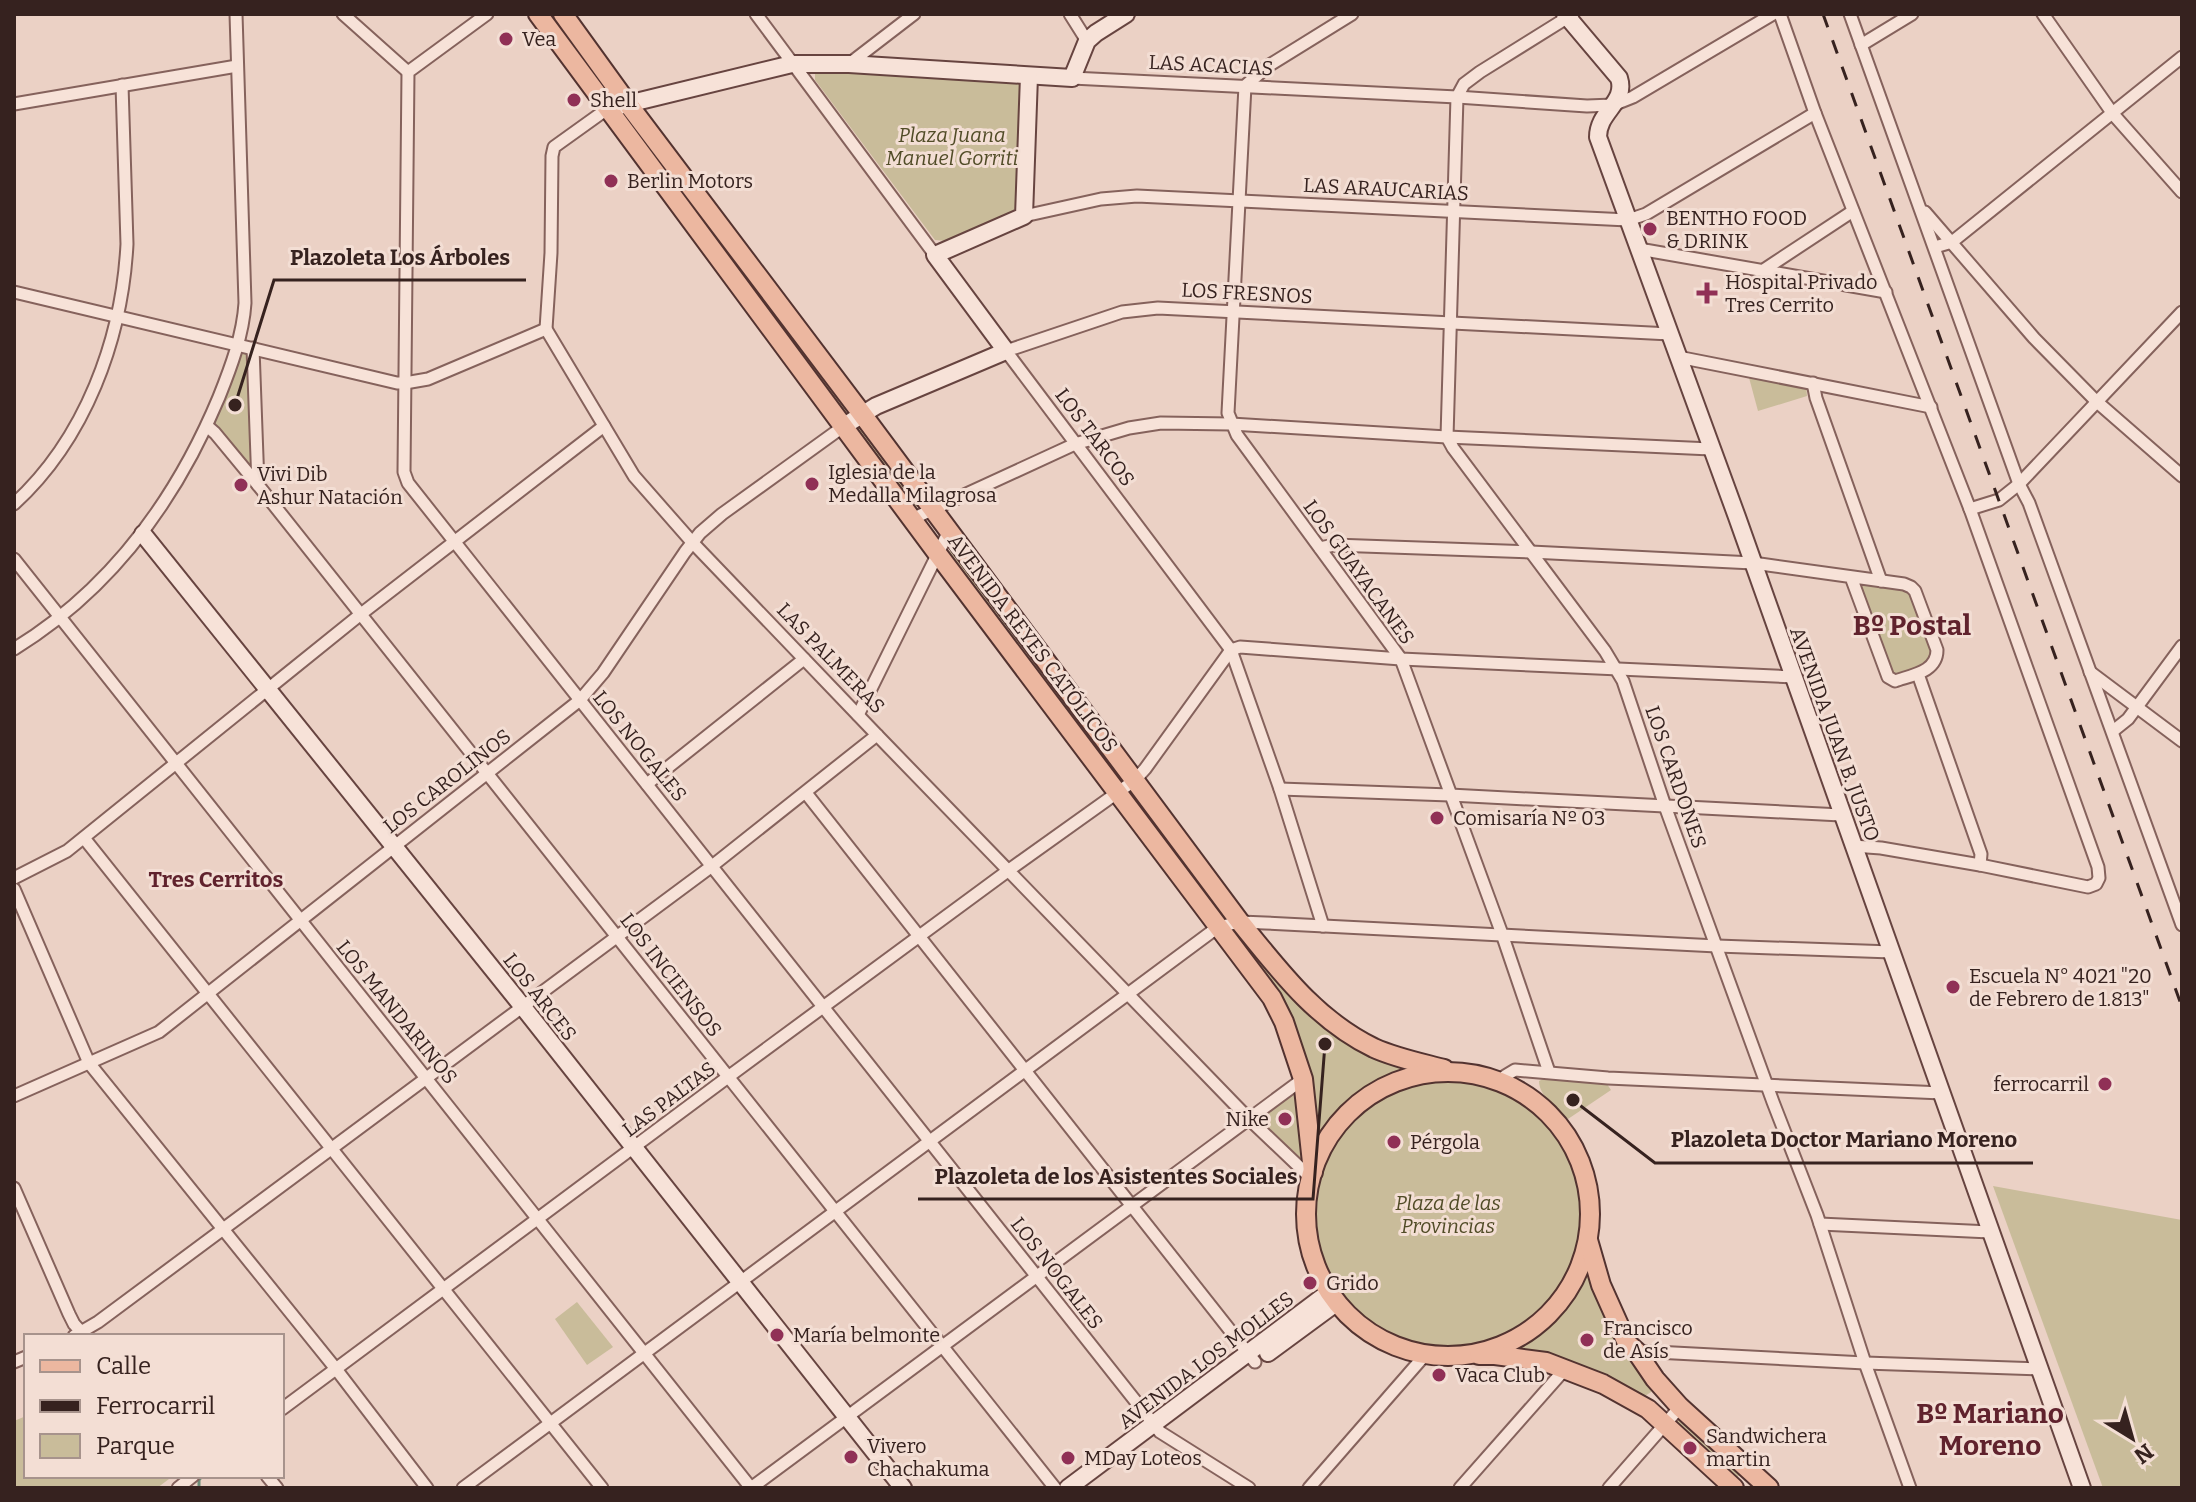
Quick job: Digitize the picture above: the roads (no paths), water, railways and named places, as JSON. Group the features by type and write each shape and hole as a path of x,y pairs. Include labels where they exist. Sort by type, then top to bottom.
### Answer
{"main road":[{"name":"AVENIDA REYES CATÓLICOS","path":"538,14 937,553 1272,998 1284,1022 1303,1079 1312,1175"},
{"name":"AVENIDA REYES CATÓLICOS","path":"563,14 1240,922 1305,1000 1372,1047 1444,1069"},
{"path":"1636,1351 1609,1280 1581,1157 1548,1114 1519,1091 1484,1074 1444,1069 1407,1078 1377,1092 1335,1129 1319,1154 1312,1175 1308,1223 1315,1266 1332,1298 1348,1316 1392,1344 1425,1355 1495,1355 1524,1359 1565,1369 1603,1384 1648,1409 1736,1488"},
{"path":"1470,1355 1521,1335 1557,1303 1571,1281 1588,1240 1593,1209"},
{"path":"1588,1240 1601,1285 1627,1343 1680,1407 1769,1488"}],"street":[{"path":"14,649 88,594 143,534 207,426 237,344 245,303 236,14"},
{"path":"343,14 408,72 487,14"},
{"name":"LOS TARCOS","path":"756,14 1231,650 1280,789 1323,926"},
{"path":"849,64 914,14"},
{"path":"1070,14 1087,41"},
{"path":"1072,78 1087,41 1126,14"},
{"path":"1231,424 1228,413 1245,86 1268,66 1352,14"},
{"name":"LAS ACACIAS","path":"628,104 792,64 849,64 1613,105 1633,97 1773,14"},
{"path":"1780,14 1815,113 1970,509 2098,867 2099,878 2096,884 2088,887 1980,865 1853,846"},
{"path":"1850,14 2182,925"},
{"path":"1861,45 1912,14"},
{"path":"2043,14 2113,114 2180,184"},
{"path":"1447,437 1457,97 1464,84 1480,72 1569,15"},
{"name":"AVENIDA JUAN B. JUSTO","path":"1569,15 1619,78 1622,87 1619,96 1603,117 1598,127 1598,137 2082,1488"},
{"path":"1935,247 1952,242 2182,57"},
{"path":"14,104 237,66"},
{"name":"LOS NOGALES","path":"408,72 404,472 408,483 1157,1428 1249,1488"},
{"path":"1024,216 1029,76"},
{"path":"14,504 47,469 75,427 103,366 118,316 127,244 122,85"},
{"path":"14,292 390,382 428,379 546,329 554,147 607,109 628,104"},
{"name":"LAS ARAUCARIAS","path":"935,255 1024,216 1119,197 1628,220 1646,214 1815,113"},
{"path":"1922,210 2022,325 2096,401 2182,476"},
{"path":"1765,269 1853,211"},
{"path":"1639,249 1886,292"},
{"name":"LOS FRESNOS","path":"844,426 876,406 1006,351 1122,312 1158,308 1670,334"},
{"path":"1970,509 1999,500 2019,484 2182,312"},
{"name":"LAS PALMERAS","path":"546,329 640,485 1248,1118 1312,1175"},
{"path":"253,348 258,485"},
{"path":"1678,357 1931,407"},
{"path":"1813,383 1881,581"},
{"path":"912,519 1075,444 1146,425 1231,424 1711,449"},
{"name":"LOS GUAYACANES","path":"1231,424 1401,659 1549,1072"},
{"name":"LOS INCIENSOS","path":"207,426 258,485 1055,1488"},
{"path":"14,878 58,857 84,838 361,614 604,426"},
{"name":"LOS CAROLINOS","path":"14,1096 159,1032 580,700 603,673 692,542 722,514 844,426"},
{"name":"LOS CARDONES","path":"1447,437 1617,668 1623,681 1665,806 1820,1224 1910,1488"},
{"path":"858,715 949,531"},
{"name":"LOS ARCES","path":"143,534 395,846 903,1488"},
{"path":"1320,548 1334,545 1753,563 1904,584 1915,591 1937,656 1933,665 1918,674 1895,681 1886,675 1851,577"},
{"name":"LOS MANDARINOS","path":"14,559 751,1488"},
{"path":"2113,731 2137,708 2182,646"},
{"path":"1231,650 1240,647 1401,659 1794,677"},
{"name":"LAS PALTAS","path":"284,1408 919,936 1135,780 1231,650"},
{"path":"647,784 804,659"},
{"path":"2089,671 2182,741"},
{"path":"1918,674 1981,854 1980,865"},
{"path":"82,1334 712,866 877,735"},
{"path":"1280,789 1841,815"},
{"path":"806,793 1252,1358"},
{"path":"84,838 602,1488"},
{"path":"14,889 89,1063 336,1369 427,1488"},
{"path":"463,1488 1218,927 1240,922 1892,952"},
{"path":"1502,1081 1515,1070 1608,1078 1942,1093"},
{"path":"751,1488 1303,1079"},
{"path":"14,1188 80,1334"},
{"path":"1820,1224 1990,1232"},
{"name":"AVENIDA LOS MOLLES","path":"1068,1488 1157,1428 1332,1298"},
{"path":"1636,1351 2039,1369"},
{"path":"1309,1488 1425,1355"},
{"path":"1460,1488 1565,1369"},
{"path":"1609,1488 1680,1407"},
{"name":"AVENIDA LOS MOLLES","path":"1087,1488 1157,1428"},
{"path":"1736,1488 1751,1472"}],"waterway":[{"path":"199,1488 200,1478"}],"railway":[{"path":"1823,14 2182,1007"}],"place":[{"name":"Vea","path":"506,39"},
{"name":"Shell","path":"574,100"},
{"name":"Berlin Motors","path":"611,181"},
{"name":"BENTHO FOOD & DRINK","path":"1650,229"},
{"name":"Hospital Privado Tres Cerrito","path":"1707,293"},
{"name":"Plazoleta Los Árboles","path":"235,405"},
{"name":"Iglesia de la Medalla Milagrosa","path":"812,484"},
{"name":"Vivi Dib Ashur Natación","path":"241,485"},
{"name":"Comisaría Nº 03","path":"1437,818"},
{"name":"Escuela N° 4021 \"20 de Febrero de 1.813\"","path":"1953,987"},
{"name":"Plazoleta de los Asistentes Sociales","path":"1325,1044"},
{"name":"ferrocarril","path":"2105,1084"},
{"name":"Plazoleta Doctor Mariano Moreno","path":"1573,1100"},
{"name":"Nike","path":"1285,1119"},
{"name":"Pérgola","path":"1394,1142"},
{"name":"Grido","path":"1310,1283"},
{"name":"María belmonte","path":"777,1335"},
{"name":"Francisco de Asís","path":"1587,1340"},
{"name":"Vaca Club","path":"1439,1375"},
{"name":"Sandwichera martin","path":"1690,1448"},
{"name":"Vivero Chachakuma","path":"851,1457"},
{"name":"MDay Loteos","path":"1068,1458"}],"district":[{"name":"Bº Postal","path":"1912,625"},
{"name":"Tres Cerritos","path":"216,879"},
{"name":"Bº Mariano Moreno","path":"1990,1429"}],"park label":[{"name":"Plaza Juana Manuel Gorriti","path":"952,146"},
{"name":"Plaza de las Provincias","path":"1448,1214"}]}
